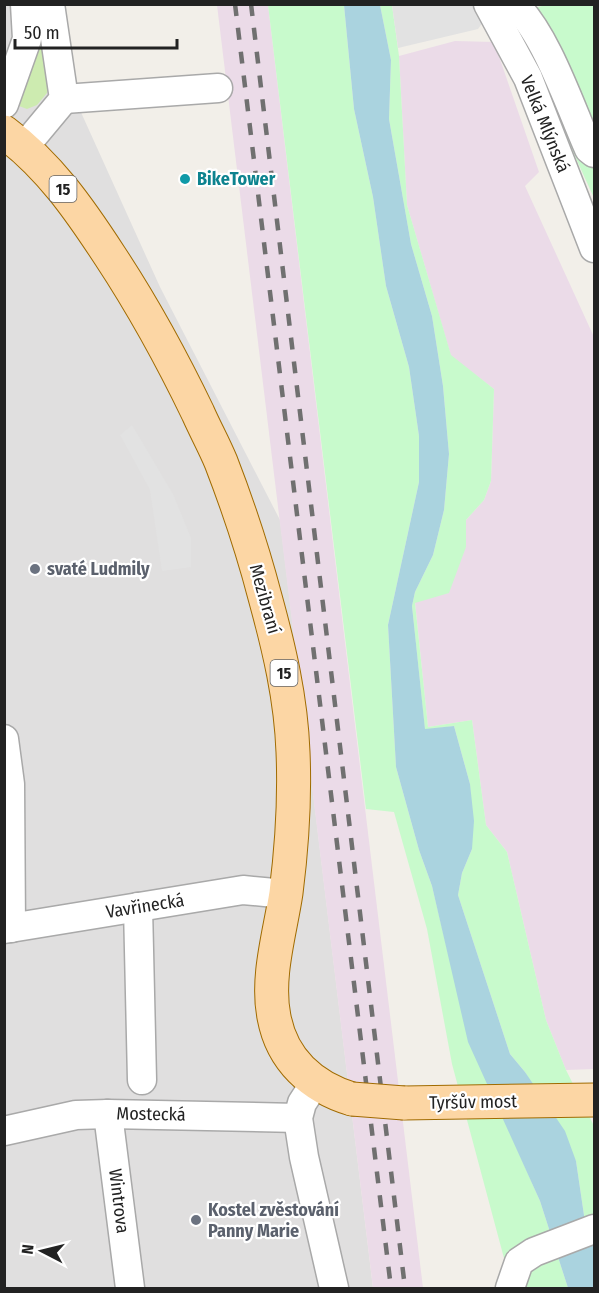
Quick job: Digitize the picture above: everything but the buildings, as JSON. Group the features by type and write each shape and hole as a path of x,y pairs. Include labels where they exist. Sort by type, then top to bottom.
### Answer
{"main road":[{"name":"Mezibraní","path":"14,139 59,183 125,279 183,382 220,461 238,510 276,638 290,706 294,803 285,894 273,971 274,1017 288,1054 305,1076 339,1095 352,1099"},
{"name":"Tyršův most","path":"352,1099 404,1102 594,1100"}],"street":[{"path":"4,104 9,74 23,53 27,39 25,4"},
{"path":"50,4 64,99"},
{"name":"Velká Mlýnská","path":"488,4 528,78 594,248"},
{"path":"514,4 523,13 551,61 589,149 594,153"},
{"path":"14,139 64,99 134,88 218,88"},
{"path":"4,739 10,784 8,929"},
{"name":"Vavřinecká","path":"8,929 243,891 285,894"},
{"path":"138,907 142,1080"},
{"path":"315,1083 302,1102 298,1118 304,1157 332,1282"},
{"name":"Mostecká","path":"4,1131 76,1115 108,1113 298,1118"},
{"name":"Wintrova","path":"108,1113 130,1288"},
{"path":"510,1288 519,1262 534,1252 594,1229"}],"shaded area":[{"path":"32,4 160,287 280,520 373,1288 5,1288 4,5"},
{"path":"217,5 268,5 423,1288 373,1288"},
{"path":"392,5 495,5 478,29 398,48"},
{"path":"455,41 494,42 539,172 525,186 594,337 594,1069 566,1070 546,1020 507,852 486,825 472,720 428,727 415,602 466,547 466,520 484,500 491,481 494,389 451,356 407,205 399,56"},
{"path":"132,425 173,494 191,538 191,567 162,571 150,490 120,435"}],"green space":[{"path":"42,5 50,83 47,93 37,105 27,109 19,106 17,101"},
{"path":"268,5 344,5 354,109 373,197 386,286 409,367 419,436 419,482 388,625 396,767 419,850 432,886 448,953 510,1133 540,1201 568,1288 512,1288 452,1064 427,929 394,812 366,809"},
{"path":"380,5 392,5 399,56 407,205 451,355 494,389 491,481 484,500 466,520 466,547 449,593 415,603 428,727 472,720 486,825 507,852 546,1020 566,1070 594,1126 594,1246 585,1222 576,1161 525,1072 510,1054 458,895 462,873 472,849 470,784 454,726 425,730 412,606 415,592 433,555 444,510 449,454 443,386 432,316 411,244 389,119 391,60"},
{"path":"546,5 594,5 594,198 513,20 530,9"}],"water":[{"path":"344,5 380,5 391,60 389,119 411,244 432,316 443,386 449,454 444,510 433,555 415,592 412,606 425,729 454,726 470,784 474,821 472,849 462,873 458,895 510,1054 565,1131 576,1161 585,1222 594,1246 594,1288 568,1288 540,1201 468,1042 432,886 419,850 396,767 388,625 419,482 419,436 409,367 386,286 373,197 354,109"}],"railway":[{"path":"235,4 391,1288"},
{"path":"251,4 405,1288"}],"place":[{"name":"BikeTower","path":"185,179"},
{"name":"svaté Ludmily","path":"35,569"},
{"name":"Kostel zvěstování Panny Marie","path":"196,1220"}]}
